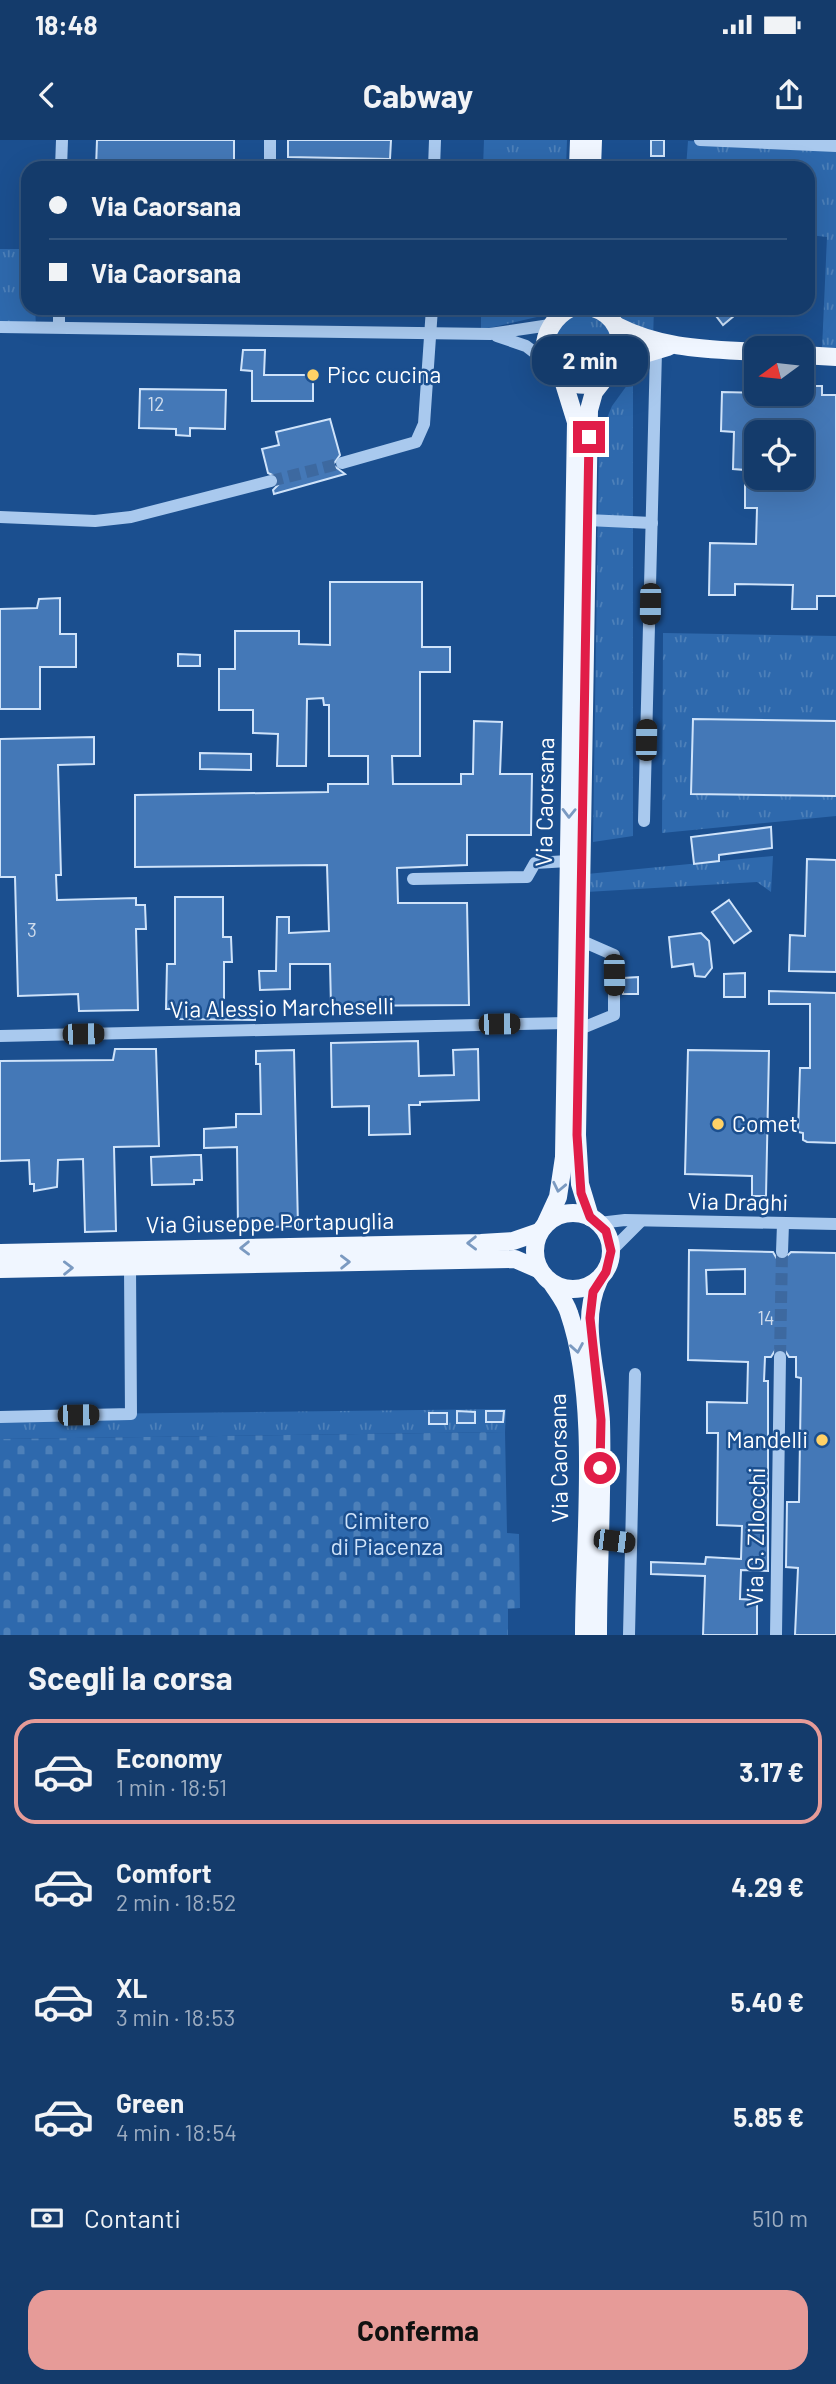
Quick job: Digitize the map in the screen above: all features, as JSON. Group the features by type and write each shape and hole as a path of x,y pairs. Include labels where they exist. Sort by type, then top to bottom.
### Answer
{"main road":[{"path":"578,161 579,140"},
{"path":"592,161 593,140"},
{"path":"560,315 545,337 547,362 563,380 584,385 605,378"},
{"path":"606,315 644,340 664,349"},
{"path":"606,315 621,338 618,362 664,349 744,352"},
{"path":"814,356 836,357"},
{"name":"Via Caorsana","path":"542,1228 558,1197 564,1157 582,941 589,410 594,392 618,362"},
{"name":"Via Caorsana","path":"563,380 576,422 568,861 577,1167 581,1193 594,1220"},
{"path":"567,1213 594,1220 606,1231 611,1251 610,1262 599,1280 577,1290 554,1285 538,1269 534,1257 542,1228 567,1213"},
{"name":"Via Giuseppe Portapuglia","path":"0,1253 481,1243 513,1241 542,1228"},
{"name":"Via Giuseppe Portapuglia","path":"0,1269 515,1259 538,1269"},
{"name":"Via Caorsana","path":"598,1635 601,1420 590,1318 593,1292 599,1280"},
{"name":"Via Caorsana","path":"554,1285 569,1310 574,1328 587,1423 584,1635"}],"street":[{"path":"61,161 62,140"},
{"path":"270,140 270,161"},
{"path":"434,161 435,140"},
{"path":"700,141 836,146"},
{"path":"59,315 59,327"},
{"path":"342,463 416,442 424,424 432,315"},
{"path":"490,334 554,315"},
{"path":"0,327 490,334 526,346 547,362"},
{"path":"645,821 652,523 664,349"},
{"path":"0,517 95,521 131,517 271,481"},
{"path":"587,520 652,523"},
{"path":"412,879 527,877 535,863 568,861"},
{"path":"573,1026 614,1015 614,955 582,941"},
{"name":"Via Alessio Marcheselli","path":"0,1036 573,1026"},
{"name":"Via Draghi","path":"594,1220 836,1224"},
{"path":"611,1251 639,1222"},
{"path":"782,1252 783,1224"},
{"path":"0,1417 131,1414 130,1267"},
{"name":"Via G. Zilocchi","path":"776,1635 780,1357"},
{"path":"629,1635 635,1374"},
{"path":"599,1539 631,1543"}],"green space":[{"path":"484,140 567,140 566,161 483,161"},
{"path":"688,141 836,146 836,350 822,349 827,237 815,236 815,161 687,161"},
{"path":"0,249 21,249 21,315 35,315 36,326 0,325"},
{"path":"481,315 542,315 541,316 481,330"},
{"path":"572,315 600,315 617,344 602,374 570,378 553,364 550,331"},
{"path":"616,315 654,315 653,339"},
{"path":"633,377 633,836 593,842 599,437 612,406"},
{"path":"663,633 836,636 836,720 693,719 692,794 836,796 836,816 662,833"},
{"path":"773,856 771,892 757,882 586,892 587,874"},
{"path":"506,1409 505,1432 0,1439 0,1415"},
{"name":"Cimitero di Piacenza","path":"505,1432 507,1533 519,1534 520,1608 508,1609 508,1635 0,1635 0,1439"}],"building":[{"path":"97,140 234,140 234,161 96,161"},
{"path":"288,140 391,140 390,159 288,157"},
{"path":"651,140 664,140 664,156 651,156"},
{"path":"715,315 735,315 723,325"},
{"path":"243,350 265,350 264,375 313,375 313,401 252,401 252,371 241,370"},
{"path":"814,386 822,386 822,395 836,395 836,596 817,596 817,609 792,609 793,585 735,584 735,595 709,595 710,543 756,544 757,508 745,508 745,490 814,490 814,420 744,420 744,470 733,469 734,432 721,431 722,392 744,393 744,406 814,406"},
{"path":"140,389 226,390 225,429 190,428 190,436 176,435 176,429 139,428"},
{"path":"330,419 340,455 333,465 345,474 274,494 273,490 279,484 279,478 268,473 262,449 279,445 276,432"},
{"path":"330,582 422,582 422,647 450,647 450,672 420,672 420,756 392,756 393,784 461,784 461,774 473,774 474,721 502,722 500,774 532,774 531,835 467,835 467,865 397,868 398,903 467,903 469,1005 331,1006 330,964 290,964 290,989 260,990 259,971 276,971 277,917 289,917 289,933 329,931 327,865 135,867 135,795 328,792 328,784 368,784 368,756 329,756 329,705 324,705 323,698 307,699 306,766 277,766 278,734 253,733 253,710 219,710 219,669 235,669 235,631 299,631 299,644 330,645"},
{"path":"60,598 60,634 76,634 76,667 40,667 40,709 0,709 0,609 37,608 39,599"},
{"path":"178,654 200,655 200,666 178,666"},
{"path":"693,719 836,721 836,796 691,794"},
{"path":"94,737 94,764 58,765 61,875 56,875 57,900 136,898 136,905 145,905 146,929 136,929 138,1010 79,1011 78,994 18,996 15,877 0,877 0,739"},
{"path":"200,753 251,754 251,770 200,769"},
{"path":"771,827 772,848 719,855 719,861 694,864 691,837"},
{"path":"807,859 836,860 836,972 789,971 790,935 805,936"},
{"path":"175,897 223,897 223,937 231,937 232,962 224,962 224,1009 255,1009 255,1020 177,1019 177,1009 166,1009 167,964 175,964"},
{"path":"729,900 751,931 734,943 712,912"},
{"path":"701,933 709,941 712,968 705,977 695,976 693,964 672,967 669,937"},
{"path":"745,973 745,997 724,997 724,974"},
{"path":"638,977 638,994 623,994 623,978"},
{"path":"769,991 836,993 836,1143 807,1142 803,1140 803,1133 798,1132 800,1068 810,1068 810,1004 769,1004"},
{"path":"418,1041 419,1076 454,1075 453,1050 478,1049 479,1100 420,1102 420,1105 409,1105 410,1134 369,1135 369,1106 332,1107 331,1043"},
{"path":"115,1049 156,1049 159,1146 114,1147 116,1231 85,1232 83,1159 58,1160 57,1187 34,1191 34,1184 30,1184 29,1160 0,1161 0,1061 113,1060"},
{"path":"294,1050 298,1226 238,1228 237,1147 204,1148 204,1129 236,1127 236,1114 261,1114 260,1064 256,1064 256,1051"},
{"path":"688,1050 769,1051 766,1196 752,1196 752,1176 685,1174"},
{"path":"201,1155 202,1180 194,1180 194,1184 152,1185 151,1157"},
{"path":"689,1250 773,1252 777,1259 782,1261 791,1252 836,1253 836,1635 795,1635 798,1568 786,1567 787,1502 799,1502 801,1378 796,1377 796,1357 789,1357 784,1349 776,1349 771,1357 765,1357 764,1381 768,1381 768,1571 741,1570 740,1599 757,1600 757,1635 703,1635 705,1576 651,1574 651,1562 705,1564 706,1557 741,1559 742,1526 717,1525 718,1433 707,1433 707,1402 747,1403 748,1362 688,1360","holes":["745,1269 745,1294 707,1294 706,1270"]},
{"path":"457,1411 475,1412 475,1423 457,1423"},
{"path":"486,1411 504,1411 503,1422 486,1422"},
{"path":"429,1413 447,1413 447,1424 429,1424"}],"tunnel":[{"path":"271,481 342,463"},
{"path":"780,1357 782,1252"}],"place":[{"name":"Picc cucina","path":"313,375"},
{"name":"Comet","path":"718,1124"},
{"name":"Mandelli","path":"822,1440"}],"route":[{"path":"589,437 577,1167 581,1193 590,1217 606,1231 611,1251 606,1272 593,1292 590,1318 601,1420 600,1468"}]}
